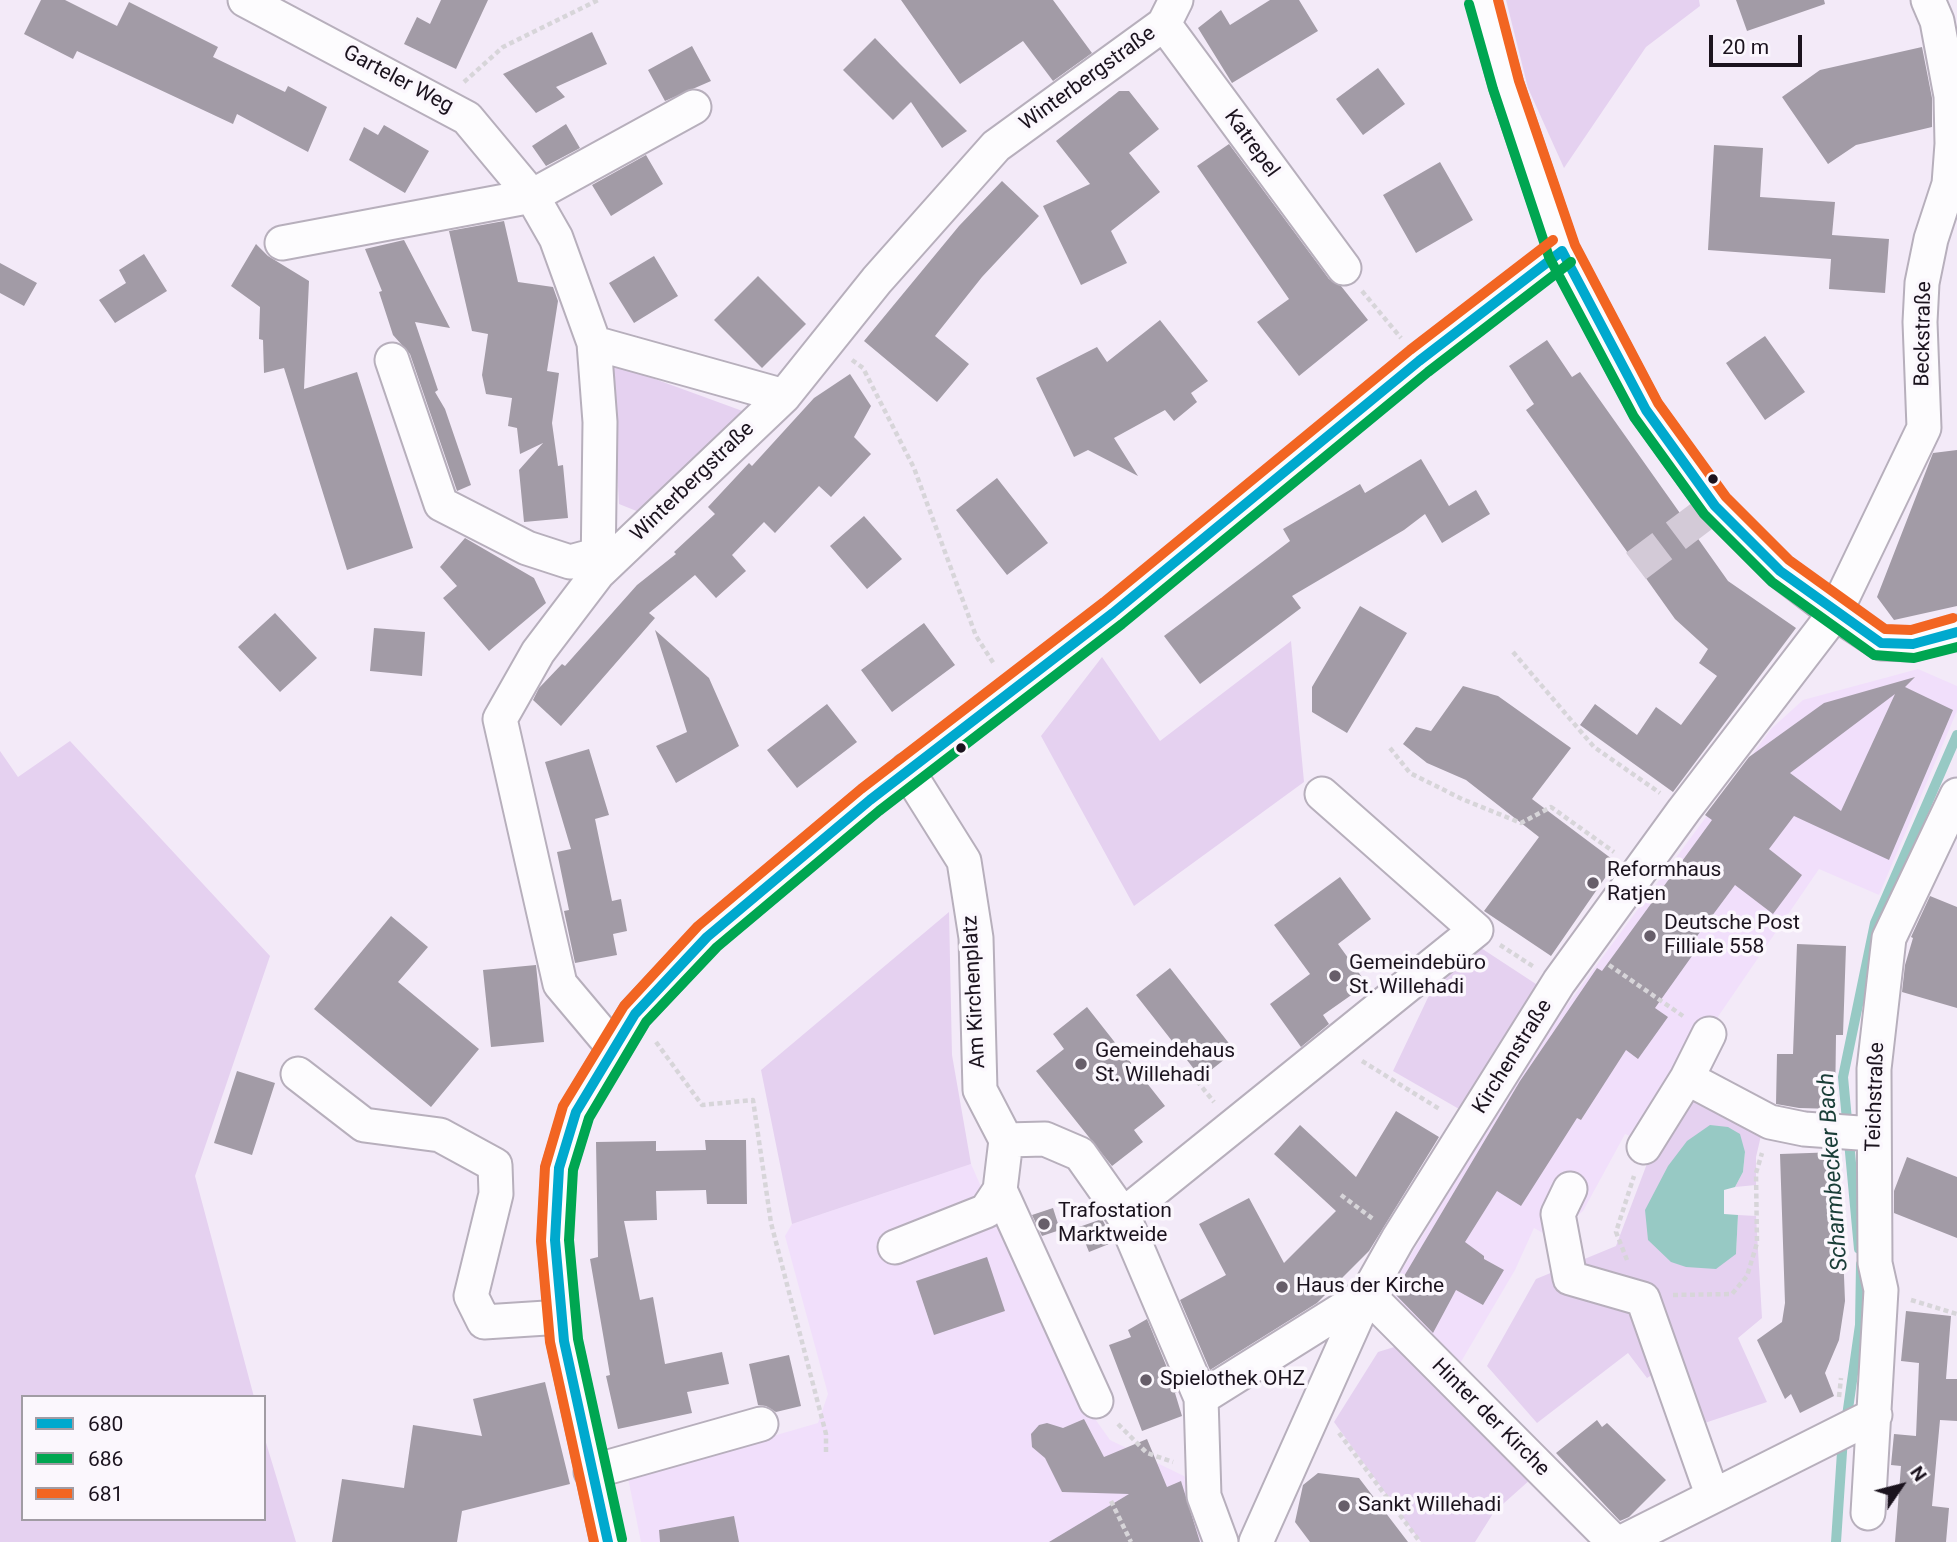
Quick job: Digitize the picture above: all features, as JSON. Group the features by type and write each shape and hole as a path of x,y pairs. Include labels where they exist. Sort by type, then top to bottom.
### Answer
{"street":[{"name":"Garteler Weg","path":"245,0 467,118 532,196 556,238 594,343 600,422 597,564"},
{"path":"1483,0 1506,85 1562,251 1646,410 1715,506 1780,571 1835,613 1881,643 1913,644 1957,632"},
{"name":"Beckstraße","path":"1835,613 1924,428 1920,323 1922,283 1931,239 1949,184 1952,144 1951,96 1941,8"},
{"name":"Katrepel","path":"1170,12 1310,224 1344,268"},
{"name":"Winterbergstraße","path":"613,1047 560,984 500,719 538,652 597,564 784,396 826,340 996,146 1170,12"},
{"path":"282,243 532,196 694,107"},
{"path":"608,1542 562,1317 555,1240 559,1168 576,1112 635,1014 707,937 907,770 1165,571 1419,361 1562,251"},
{"path":"594,343 784,396"},
{"path":"392,360 441,504 527,548 570,562 597,564"},
{"name":"Kirchenstraße","path":"1256,1542 1367,1294 1398,1239 1559,982 1684,810 1835,613"},
{"name":"Am Kirchenplatz","path":"907,770 964,861 976,937 980,1090 1006,1140"},
{"path":"1123,1215 1476,930 1322,794"},
{"name":"Teichstraße","path":"1868,1513 1867,1419 1881,1290 1856,1132 1874,1069 1889,938 1957,794"},
{"path":"1643,1147 1687,1078 1709,1034"},
{"path":"298,1074 364,1125 440,1135 495,1165 496,1194 471,1296 484,1322 562,1317"},
{"path":"1687,1078 1770,1122 1804,1129 1856,1132"},
{"path":"895,1247 986,1211 1000,1190 1006,1140 1045,1139 1080,1154 1123,1215 1201,1398 1204,1496 1222,1542"},
{"path":"1570,1189 1558,1214 1570,1278 1643,1299 1712,1494"},
{"path":"1000,1190 1096,1401"},
{"path":"1201,1398 1367,1294"},
{"name":"Hinter der Kirche","path":"1367,1294 1614,1542"},
{"path":"1622,1542 1712,1494 1867,1419"},
{"path":"592,1472 761,1424"}],"path":[{"path":"447,105 470,74 503,47 598,0"},
{"path":"1344,268 1419,361"},
{"path":"826,340 863,368 914,468 976,636 1014,690"},
{"path":"1513,652 1594,747 1684,810"},
{"path":"1390,748 1410,773 1521,823 1551,807 1640,871"},
{"path":"1476,930 1559,982"},
{"path":"1584,948 1709,1034"},
{"path":"635,1014 702,1105 753,1100 771,1223 826,1434 825,1455"},
{"path":"1335,1044 1470,1128"},
{"path":"1643,1147 1616,1232 1643,1299 1732,1294 1747,1276 1757,1243 1756,1173 1770,1122"},
{"path":"1341,1195 1398,1239"},
{"path":"1881,1290 1957,1314"},
{"path":"1829,1438 1832,1411 1839,1398 1842,1370"},
{"path":"1096,1401 1147,1453 1203,1473"},
{"path":"1317,1404 1420,1542"},
{"path":"1111,1501 1131,1542"}],"shaded area":[{"path":"1506,0 1699,0 1700,6 1646,47 1564,168 1528,88"},
{"path":"611,363 748,413 639,512 619,504"},
{"path":"1291,641 1304,782 1134,906 1041,736 1102,657 1160,741"},
{"path":"1918,669 1957,686 1957,711 1879,895 1819,869 1635,1138 1625,1134 1583,1211 1552,1238 1534,1228 1515,1270 1455,1372 1384,1300 1531,1054 1771,729 1803,700"},
{"path":"70,741 270,956 195,1176 253,1395 21,1395 21,1521 266,1521 266,1443 296,1542 0,1542 0,751 18,777"},
{"path":"949,912 952,1055 971,1164 792,1224 761,1070"},
{"path":"1481,948 1539,986 1466,1113 1393,1071 1433,987"},
{"path":"1689,1091 1763,1127 1756,1157 1756,1185 1735,1187 1743,1172 1745,1152 1687,1141 1736,1254 1738,1215 1756,1216 1762,1318 1738,1338 1767,1402 1681,1431 1658,1371 1647,1378 1628,1353 1537,1423 1487,1366 1536,1279 1616,1246 1651,1153"},
{"path":"1710,1125 1728,1127 1740,1134 1745,1152 1743,1172 1735,1187 1724,1190 1724,1214 1738,1215 1736,1254 1716,1269 1686,1267 1671,1262 1648,1240 1645,1210 1668,1166 1687,1141"},
{"path":"971,1164 1064,1375 1110,1440 1188,1478 1215,1542 641,1542 628,1478 818,1423 828,1394 785,1236 792,1224"},
{"path":"1404,1344 1531,1479 1494,1512 1475,1542 1421,1542 1334,1422 1378,1352"}],"building":[{"path":"41,0 65,0 117,26 129,2 218,47 213,57 285,92 288,86 327,107 308,152 237,114 233,124 77,51 73,59 24,34"},
{"path":"441,0 488,0 456,69 404,44 417,17 430,24"},
{"path":"901,0 1053,0 1092,53 1053,81 1023,41 960,84"},
{"path":"1270,0 1299,0 1318,31 1232,83 1198,28 1221,10 1230,25"},
{"path":"1736,0 1824,0 1825,4 1747,31"},
{"path":"592,32 607,64 556,87 565,97 536,113 503,74"},
{"path":"875,38 967,131 942,148 911,102 893,120 843,70"},
{"path":"692,46 711,81 665,101 648,70"},
{"path":"1922,47 1932,98 1932,127 1856,145 1828,164 1782,97 1820,70"},
{"path":"1378,68 1405,104 1363,135 1336,99"},
{"path":"1119,91 1129,91 1159,129 1129,153 1160,192 1111,231 1127,263 1081,285 1043,206 1090,184 1056,141"},
{"path":"566,124 580,148 546,166 532,146"},
{"path":"384,125 429,151 405,193 349,160 364,127 378,135"},
{"path":"1229,144 1329,279 1341,286 1368,320 1299,376 1257,322 1289,299 1197,166"},
{"path":"1714,145 1763,148 1760,197 1835,202 1832,235 1889,239 1885,293 1829,289 1831,259 1708,250"},
{"path":"646,155 663,184 611,216 592,185"},
{"path":"1440,162 1473,220 1416,253 1383,195"},
{"path":"1002,181 1039,216 982,277 935,336 969,364 937,402 864,341 959,226"},
{"path":"504,221 518,282 553,287 558,301 547,371 559,373 552,423 558,466 563,465 568,518 524,522 519,470 543,443 520,454 517,428 508,426 512,398 486,394 482,375 488,334 472,331 449,231"},
{"path":"404,240 450,328 415,322 438,390 435,392 445,409 471,485 457,491 410,354 393,335 379,292 382,291 365,249"},
{"path":"256,244 268,256 309,281 304,389 357,372 413,548 347,570 284,368 264,373 263,340 259,339 260,307 231,286"},
{"path":"144,254 167,291 115,323 99,300 126,283 119,270"},
{"path":"654,256 678,296 634,323 609,283"},
{"path":"0,263 37,283 24,306 0,293"},
{"path":"758,276 806,324 762,368 714,320"},
{"path":"1160,320 1208,381 1191,393 1197,402 1174,421 1165,410 1114,438 1138,476 1088,450 1074,457 1036,378 1097,347 1107,362"},
{"path":"1765,336 1805,392 1765,420 1726,363"},
{"path":"1547,340 1572,377 1580,372 1728,581 1796,628 1673,792 1580,725 1595,704 1637,735 1656,707 1681,725 1717,676 1699,663 1708,649 1675,619 1526,410 1534,404 1509,366"},
{"path":"850,374 871,406 854,437 871,454 831,497 819,486 775,533 764,522 732,555 746,571 716,598 695,575 649,613 655,618 561,726 533,700 539,688 562,664 565,666 637,585 676,554 674,552 715,514 708,507 749,463 752,466 814,398"},
{"path":"1957,450 1957,606 1894,620 1877,597 1933,453"},
{"path":"1421,459 1449,506 1476,490 1490,514 1442,543 1425,514 1404,530 1292,596 1301,608 1200,684 1164,636 1290,541 1283,529 1360,484 1365,493"},
{"path":"997,478 1048,543 1007,575 956,510"},
{"path":"864,516 902,559 867,589 830,546"},
{"path":"465,538 534,578 546,603 489,651 443,598 457,586 440,567"},
{"path":"1360,606 1407,633 1347,733 1312,712 1312,687"},
{"path":"275,613 317,658 280,692 238,647"},
{"path":"924,623 955,665 892,712 861,670"},
{"path":"374,628 425,632 422,676 370,671"},
{"path":"655,630 709,678 739,746 676,783 656,746 687,732"},
{"path":"1915,677 1905,687 1953,710 1889,860 1794,816 1769,849 1802,875 1773,914 1735,885 1686,951 1692,956 1655,1008 1668,1017 1638,1059 1626,1050 1581,1120 1577,1118 1521,1206 1497,1191 1465,1242 1484,1256 1484,1259 1504,1270 1483,1305 1456,1290 1433,1333 1394,1293 1520,1081 1597,968 1602,971 1712,820 1705,815 1749,757 1824,703","holes":["1895,694 1841,811 1790,773"]},
{"path":"1463,686 1498,696 1571,748 1532,799 1616,862 1551,956 1484,911 1539,837 1466,780 1427,763 1403,744 1416,727 1431,731"},
{"path":"827,704 857,742 797,788 767,750"},
{"path":"589,749 609,815 595,819 612,901 621,899 627,931 613,934 617,955 575,963 564,911 569,910 557,852 571,849 545,762"},
{"path":"1340,877 1371,919 1338,944 1367,984 1323,1015 1329,1024 1301,1047 1270,1004 1310,974 1274,925"},
{"path":"1930,896 1957,907 1957,1008 1902,992 1905,965 1913,938 1911,937"},
{"path":"391,916 428,947 398,982 479,1049 431,1107 314,1009"},
{"path":"1797,944 1846,946 1843,1035 1836,1035 1835,1109 1776,1104 1777,1054 1793,1054"},
{"path":"536,965 544,1042 491,1047 483,970"},
{"path":"1170,968 1235,1051 1201,1078 1136,995"},
{"path":"1087,1007 1165,1106 1134,1130 1143,1142 1112,1166 1036,1071 1064,1049 1053,1034"},
{"path":"237,1071 275,1083 252,1155 214,1143"},
{"path":"1396,1111 1439,1137 1369,1251 1317,1303 1210,1370 1180,1300 1226,1275 1199,1224 1249,1198 1284,1263 1336,1211 1274,1154 1300,1125 1356,1177"},
{"path":"705,1140 746,1140 747,1204 707,1204 706,1190 656,1191 657,1220 624,1221 640,1300 653,1297 665,1364 722,1352 729,1384 687,1392 692,1413 618,1429 606,1376 610,1375 590,1259 598,1257 596,1142 656,1141 656,1151 706,1150"},
{"path":"1839,1152 1845,1301 1839,1340 1825,1373 1834,1396 1800,1413 1791,1394 1785,1399 1757,1340 1782,1322 1785,1303 1780,1154"},
{"path":"1907,1157 1957,1177 1957,1238 1894,1213 1894,1191"},
{"name":"Trafostation Marktweide","path":"1053,1208 1060,1230 1042,1236 1032,1215"},
{"path":"1102,1219 1114,1242 1089,1252 1079,1227"},
{"path":"987,1257 1005,1311 934,1335 916,1281"},
{"path":"1906,1311 1951,1316 1946,1379 1957,1379 1957,1421 1940,1420 1932,1506 1949,1508 1946,1542 1895,1542 1901,1466 1891,1465 1894,1434 1916,1436 1919,1363 1901,1361"},
{"name":"Spielothek OHZ","path":"1147,1319 1177,1392 1175,1393 1182,1416 1142,1431 1109,1345 1131,1337 1128,1330"},
{"path":"789,1355 801,1406 776,1412 758,1405 749,1364"},
{"path":"545,1382 570,1484 462,1511 457,1542 332,1542 342,1479 404,1488 413,1425 482,1436 473,1399"},
{"path":"1084,1419 1104,1457 1147,1439 1167,1487 1181,1481 1200,1542 1049,1542 1129,1494 1062,1492 1045,1458 1032,1447 1031,1434 1039,1425 1047,1423 1063,1428"},
{"path":"1597,1420 1602,1427 1607,1423 1666,1480 1629,1517 1620,1521 1556,1453"},
{"name":"Sankt Willehadi","path":"1318,1473 1359,1478 1408,1542 1310,1542 1295,1522 1303,1485"},
{"path":"734,1516 739,1542 660,1542 659,1530"}],"waterway":[{"name":"Scharmbecker Bach","path":"1859,1249 1843,1077 1875,923 1957,735"},
{"name":"Scharmbecker Bach","path":"1846,1423 1860,1325 1861,1264"},
{"name":"Scharmbecker Bach","path":"1836,1542 1843,1437"}],"tunnel":[{"path":"1636,566 1715,506"}],"transit line":[{"name":"681","path":"1498,0 1519,81 1575,245 1658,403 1726,497 1789,560 1885,629 1911,630 1953,618"},
{"name":"686","path":"1469,4 1493,89 1549,257 1634,417 1704,514 1772,582 1874,655 1914,658 1957,647"},
{"name":"681","path":"594,1542 550,1342 541,1241 545,1167 563,1106 624,1006 698,926 861,789 1104,602 1410,350 1553,240"},
{"name":"680","path":"1562,251 1646,410 1715,506 1780,571 1881,643 1913,644 1957,632"},
{"name":"680","path":"608,1542 564,1341 555,1240 559,1168 576,1112 635,1014 707,937 870,800 1113,613 1419,361 1562,251"},
{"name":"686","path":"622,1539 578,1339 569,1240 573,1170 589,1118 646,1022 717,947 879,811 1122,624 1428,372 1571,262"}],"place":[{"name":"Reformhaus Ratjen","path":"1593,883"},
{"name":"Deutsche Post Filliale 558","path":"1650,936"},
{"name":"Gemeindebüro St. Willehadi","path":"1335,976"},
{"name":"Gemeindehaus St. Willehadi","path":"1081,1064"},
{"name":"Trafostation Marktweide","path":"1044,1224"},
{"name":"Haus der Kirche","path":"1282,1287"},
{"name":"Spielothek OHZ","path":"1146,1380"},
{"name":"Sankt Willehadi","path":"1344,1506"}]}
